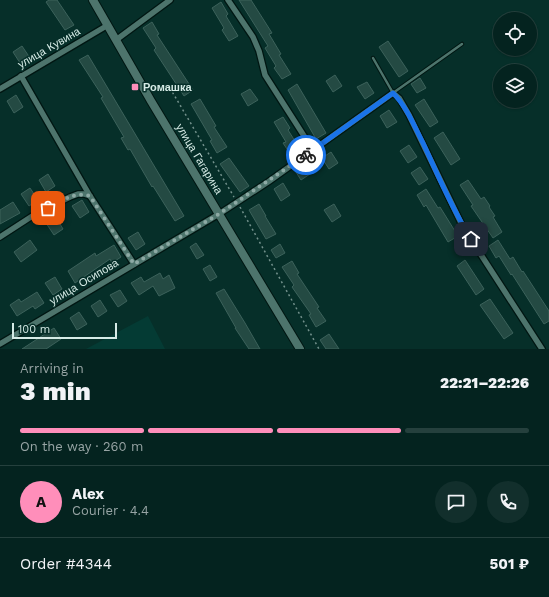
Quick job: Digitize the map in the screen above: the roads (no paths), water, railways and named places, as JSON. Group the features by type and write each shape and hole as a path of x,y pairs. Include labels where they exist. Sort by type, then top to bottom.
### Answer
{"main road":[{"name":"улица Гагарина","path":"93,0 150,101 300,349"}],"street":[{"path":"116,40 170,0"},
{"path":"228,0 253,37 266,75 313,150"},
{"name":"улица Кувина","path":"0,89 108,25"},
{"path":"21,76 90,196 134,264"},
{"path":"393,93 399,98 409,115 463,227 542,349"},
{"name":"улица Осипова","path":"0,344 237,203 393,93"},
{"path":"0,237 37,213 70,197 78,194 90,196"}],"lane":[{"path":"373,58 393,93 462,44"}],"place":[{"name":"Ромашка","path":"135,87"}]}
